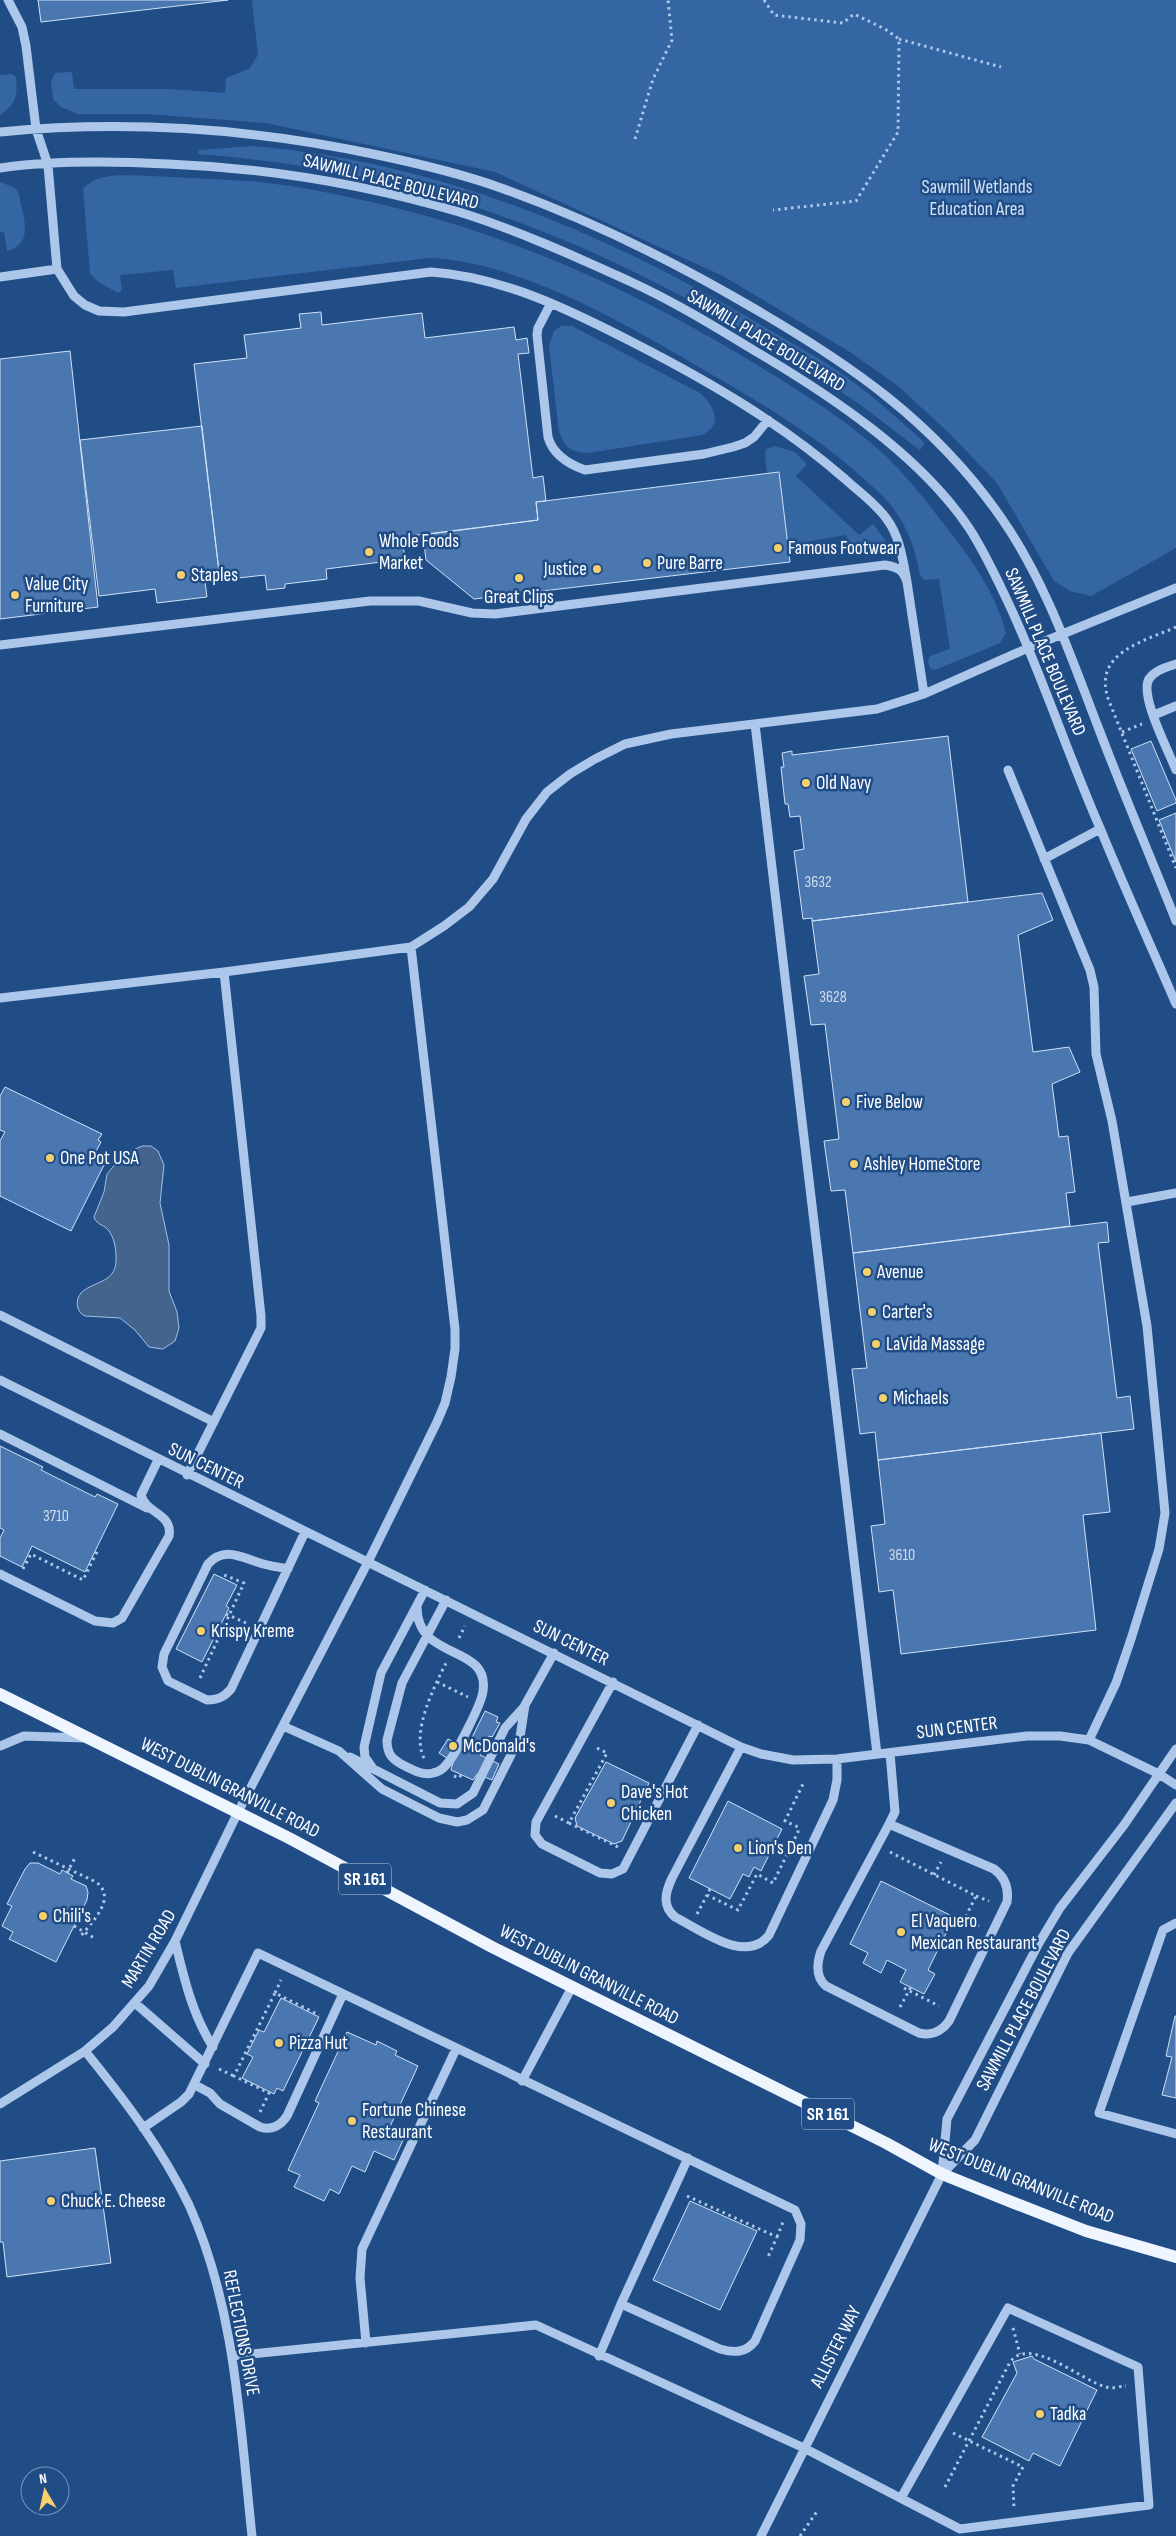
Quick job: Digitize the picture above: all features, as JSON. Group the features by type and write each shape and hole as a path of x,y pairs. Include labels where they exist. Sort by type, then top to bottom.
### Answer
{"main road":[{"name":"WEST DUBLIN GRANVILLE ROAD","path":"0,1694 238,1812 492,1947 886,2143 942,2174 1086,2231 1176,2257"}],"street":[{"path":"8,0 16,14 25,40 34,92 36,129 48,165 57,270 74,296 85,305 99,311 112,312 430,272 455,274 481,280 551,303 670,362 768,420 814,452 877,507 890,523 897,538 907,582 924,694"},
{"name":"SAWMILL PLACE BOULEVARD","path":"0,132 88,126 172,126 309,141 418,164 498,186 582,219 646,248 709,282 829,353 877,386 925,428 972,480 1004,521 1038,582 1063,635 1176,920"},
{"name":"SAWMILL PLACE BOULEVARD","path":"0,168 116,162 219,166 300,176 374,190 460,213 529,238 632,282 778,364 847,409 913,464 938,488 969,528 1001,587 1028,648 1100,829 1176,1004"},
{"path":"0,277 57,270"},
{"path":"551,303 538,328 537,335 548,438 554,450 569,463 585,470 718,451 745,443 762,429 768,420"},
{"path":"0,645 370,601 419,602 472,613 495,614 885,565 896,567 904,573 907,582"},
{"path":"0,998 224,972 411,947 469,907 493,879 533,809 547,792 570,774 628,744 671,734 878,708 924,694 1028,648 1176,588"},
{"path":"1176,664 1155,672 1147,683 1147,695 1176,770"},
{"path":"1154,715 1176,706"},
{"path":"755,724 877,1754"},
{"path":"1008,770 1090,970 1094,987 1096,1054 1112,1121 1147,1326 1165,1513 1158,1549 1131,1639 1116,1683 1089,1740"},
{"path":"1044,859 1100,829"},
{"name":"MARTIN ROAD","path":"0,2104 85,2051 135,2003 149,1986 175,1941 238,1812 368,1562 445,1402 455,1350 411,947"},
{"path":"187,1475 261,1328 262,1316 224,972"},
{"path":"1127,1202 1176,1193"},
{"path":"0,1315 214,1422"},
{"name":"SUN CENTER","path":"0,1380 187,1475 472,1612 741,1747 761,1754 793,1760 837,1759 1027,1736 1060,1736 1089,1740 1159,1774 1176,1785"},
{"path":"0,1434 151,1509"},
{"path":"0,1574 95,1621 113,1623 126,1614 169,1536 170,1528 167,1521 144,1504 142,1495 158,1460"},
{"path":"288,1569 262,1564 236,1554 223,1554 213,1559 208,1564 164,1654 162,1660 164,1675 174,1685 207,1700 220,1698 231,1689 261,1630 305,1532"},
{"path":"374,1769 365,1758 364,1747 378,1683 426,1590"},
{"path":"417,1606 418,1622 427,1637 438,1645 464,1656 476,1666 482,1675 484,1690 450,1761 442,1770 424,1774 391,1757 387,1748 389,1730 402,1683 427,1637 446,1600"},
{"path":"283,1726 339,1751 440,1803 457,1804 473,1793 505,1728 525,1705 554,1653"},
{"path":"613,1682 536,1822 535,1831 537,1839 542,1844 600,1873 612,1874 618,1872 626,1865 698,1725"},
{"path":"339,1751 382,1789 440,1818 457,1822 468,1820 483,1810 512,1753 522,1731 525,1705"},
{"path":"0,1746 24,1736 91,1738"},
{"path":"741,1747 667,1890 665,1900 668,1910 675,1917 737,1948 755,1946 765,1940 833,1800 837,1780 837,1759"},
{"name":"SAWMILL PLACE BOULEVARD","path":"942,2174 947,2119 1001,2013 1060,1908 1124,1825 1176,1749"},
{"path":"889,1824 994,1869 1004,1880 1008,1896 944,2028 939,2032 926,2035 826,1986 822,1982 818,1970 821,1951 889,1824 896,1807 890,1753"},
{"name":"SAWMILL PLACE BOULEVARD","path":"942,2174 975,2140 1068,1953 1176,1803"},
{"path":"1176,1923 1163,1930 1099,2113 1176,2134"},
{"path":"175,1941 189,1996 203,2032 213,2047"},
{"path":"143,2128 181,2102 194,2085 258,1953 522,2081 790,2206 800,2219 800,2240 755,2341 743,2350 720,2349 621,2304"},
{"path":"522,2081 572,1987"},
{"path":"194,2085 210,2093 220,2104 254,2124 266,2129 274,2128 288,2116 343,1994"},
{"path":"135,2003 205,2064"},
{"path":"366,2343 360,2278 362,2249 456,2049"},
{"name":"REFLECTIONS DRIVE","path":"85,2051 143,2128 176,2180 199,2231 222,2301 232,2356 252,2536"},
{"path":"598,2356 688,2158"},
{"name":"ALLISTER WAY","path":"761,2536 942,2174"},
{"path":"232,2356 528,2325 542,2328 598,2356 804,2448 960,2529 1149,2505 1138,2367 1008,2308 901,2498"}],"path":[{"path":"635,139 653,79 672,40 668,0"},
{"path":"764,0 774,15 842,23 854,14 886,29 899,38 1001,67"},
{"path":"773,210 856,201 898,132 899,38"},
{"path":"1176,627 1117,655 1109,667 1105,684 1109,701 1176,868"},
{"path":"14,1566 23,1570 31,1554 83,1580 98,1550"},
{"path":"200,1678 244,1583 224,1575"},
{"path":"456,1646 472,1612"},
{"path":"228,1614 261,1630"},
{"path":"426,1762 419,1748 428,1700 449,1658"},
{"path":"437,1682 472,1699"},
{"path":"569,1823 607,1753 580,1740"},
{"path":"752,1872 773,1883 798,1832 798,1827 785,1820 804,1782"},
{"path":"535,1831 547,1830 554,1816 620,1848 624,1840"},
{"path":"877,1846 989,1902"},
{"path":"33,1852 68,1871 96,1882 104,1892 103,1906 80,1936"},
{"path":"68,1871 76,1856"},
{"path":"707,1894 738,1910 757,1874"},
{"path":"691,1925 710,1889"},
{"path":"976,1896 965,1918 980,1926 976,1935"},
{"path":"74,1926 96,1939"},
{"path":"904,1988 910,1989 939,2006 944,1997"},
{"path":"254,2124 269,2093 234,2076 275,1993 320,2016 333,1989"},
{"path":"893,2020 910,1989"},
{"path":"682,2204 685,2196 776,2237 767,2259"},
{"path":"946,2487 1010,2362 1020,2354 1036,2354 1107,2388 1139,2384"},
{"path":"941,2427 1022,2467 1012,2492 1016,2522"},
{"path":"800,2536 818,2510"}],"green space":[{"name":"Sawmill Wetlands Education Area","path":"252,0 1176,0 1176,548 1091,596 1070,591 1054,581 997,483 949,433 898,386 850,352 723,276 495,172 266,123 148,114 78,114 61,107 53,99 51,81 55,73 72,72 74,89 169,89 225,93 226,78 249,69 258,55"},
{"path":"12,74 16,77 17,89 15,99 10,107 0,115 0,75"},
{"path":"251,146 317,154 383,166 448,184 512,205 575,229 636,257 696,288 835,369 881,404 925,443 920,450 846,395 754,337 706,310 609,260 559,238 508,218 456,201 392,184 296,165 198,154 199,150"},
{"path":"124,175 268,183 329,193 408,211 455,224 546,257 591,276 678,319 811,399 858,432 887,457 925,500 982,577 996,604 1006,633 1000,643 935,670 930,668 928,661 930,656 950,649 939,579 924,580 920,575 916,555 905,528 883,496 845,462 792,423 615,319 540,285 502,271 465,262 429,258 176,288 173,270 120,275 122,290 118,293 97,281 90,273 83,189 89,183 105,177"},
{"path":"0,182 15,188 19,194 25,227 22,242 7,251 4,232 0,232"},
{"path":"561,326 572,326 700,393 713,409 715,420 713,426 702,435 588,453 577,452 569,448 559,432 549,346 554,331"},
{"path":"775,446 795,452 807,464 796,476 859,535 873,524 885,540 883,545 872,552 854,554 846,535 788,545 779,473 767,474 766,449"}],"shaded area":[{"path":"142,1146 151,1146 158,1151 164,1165 160,1203 169,1245 169,1291 177,1312 179,1328 175,1341 163,1349 149,1347 135,1330 120,1318 85,1316 77,1306 81,1293 109,1277 116,1265 114,1240 108,1230 97,1222 94,1217 104,1192 107,1174 124,1154"}],"building":[{"path":"38,0 228,0 41,22"},
{"path":"321,312 322,325 422,313 425,338 514,327 516,340 527,338 529,353 518,354 533,478 543,476 546,501 536,502 538,520 402,537 405,559 326,569 327,579 285,584 285,588 267,590 265,575 220,580 194,364 247,358 244,335 301,328 299,314"},
{"path":"70,351 98,607 0,619 0,359"},
{"path":"202,426 220,580 205,582 207,597 157,603 155,589 99,596 80,440"},
{"path":"779,472 790,562 474,599 426,560 423,535 538,520 536,502"},
{"path":"948,736 968,902 812,921 812,918 803,919 794,851 804,849 800,816 790,817 788,804 785,804 781,767 784,767 782,753 792,751 792,755"},
{"path":"1151,741 1176,800 1176,803 1157,811 1131,749"},
{"path":"1176,813 1176,862 1159,820"},
{"path":"1042,893 1053,920 1018,935 1033,1052 1069,1047 1080,1072 1052,1084 1059,1137 1068,1136 1075,1192 1066,1193 1070,1226 853,1253 845,1190 831,1191 824,1141 839,1139 825,1024 811,1025 804,976 819,974 812,921"},
{"name":"One Pot USA","path":"5,1087 102,1134 98,1140 101,1142 94,1155 106,1161 71,1231 0,1196 0,1141 5,1132 0,1130 0,1096"},
{"path":"1107,1222 1109,1242 1098,1243 1117,1398 1130,1396 1134,1429 878,1460 875,1432 860,1434 852,1369 867,1368 853,1253"},
{"path":"1101,1433 1110,1512 1083,1515 1096,1630 901,1654 893,1590 879,1592 871,1526 885,1524 878,1460"},
{"path":"0,1446 43,1467 41,1470 95,1497 97,1494 118,1504 85,1572 32,1546 22,1567 0,1556 0,1538 4,1530 0,1528"},
{"name":"Krispy Kreme","path":"214,1574 237,1585 226,1606 229,1608 202,1662 176,1649"},
{"name":"McDonald's","path":"485,1711 498,1717 496,1722 500,1723 492,1737 489,1736 480,1755 499,1764 492,1780 477,1774 473,1780 451,1770 453,1762 439,1753 448,1739 467,1748"},
{"name":"Dave's Hot Chicken","path":"606,1762 649,1783 622,1841 614,1844 577,1826 575,1818"},
{"name":"Lion's Den","path":"728,1801 782,1829 761,1871 754,1867 749,1877 743,1874 730,1899 689,1878"},
{"name":"Chili's","path":"30,1863 38,1863 60,1874 62,1870 73,1876 71,1879 86,1886 88,1892 87,1900 56,1962 9,1939 13,1932 2,1926 12,1906 7,1904"},
{"name":"El Vaquero Mexican Restaurant","path":"881,1881 954,1917 928,1970 935,1974 924,1994 900,1982 906,1970 887,1960 881,1973 863,1963 868,1953 850,1944"},
{"name":"Pizza Hut","path":"281,1998 319,2017 283,2091 277,2088 274,2094 242,2078 253,2057 247,2054 259,2030 264,2032"},
{"path":"1175,2016 1176,2098 1162,2095 1172,2057 1166,2056"},
{"name":"Fortune Chinese Restaurant","path":"347,2032 376,2045 377,2041 397,2051 395,2055 418,2066 387,2133 403,2140 394,2160 374,2151 365,2172 352,2166 339,2194 330,2189 324,2201 294,2187 300,2175 288,2170 319,2103 315,2101"},
{"name":"Chuck E. Cheese","path":"95,2148 111,2263 7,2277 3,2242 0,2242 0,2161"},
{"path":"690,2201 757,2231 720,2310 653,2280"},
{"name":"Tadka","path":"1032,2356 1034,2359 1097,2390 1060,2466 1033,2453 1029,2461 982,2437 1017,2373 1013,2362"}],"place":[{"name":"Famous Footwear","path":"778,548"},
{"name":"Whole Foods Market","path":"369,552"},
{"name":"Pure Barre","path":"647,563"},
{"name":"Justice","path":"597,569"},
{"name":"Staples","path":"181,575"},
{"name":"Great Clips","path":"519,578"},
{"name":"Value City Furniture","path":"15,595"},
{"name":"Old Navy","path":"806,783"},
{"name":"Five Below","path":"846,1102"},
{"name":"One Pot USA","path":"50,1158"},
{"name":"Ashley HomeStore","path":"854,1164"},
{"name":"Avenue","path":"867,1272"},
{"name":"Carter's","path":"872,1312"},
{"name":"LaVida Massage","path":"876,1344"},
{"name":"Michaels","path":"883,1398"},
{"name":"Krispy Kreme","path":"201,1631"},
{"name":"McDonald's","path":"453,1746"},
{"name":"Dave's Hot Chicken","path":"611,1803"},
{"name":"Lion's Den","path":"738,1848"},
{"name":"Chili's","path":"43,1916"},
{"name":"El Vaquero Mexican Restaurant","path":"901,1932"},
{"name":"Pizza Hut","path":"279,2043"},
{"name":"Fortune Chinese Restaurant","path":"352,2121"},
{"name":"Chuck E. Cheese","path":"51,2201"},
{"name":"Tadka","path":"1040,2414"}]}
